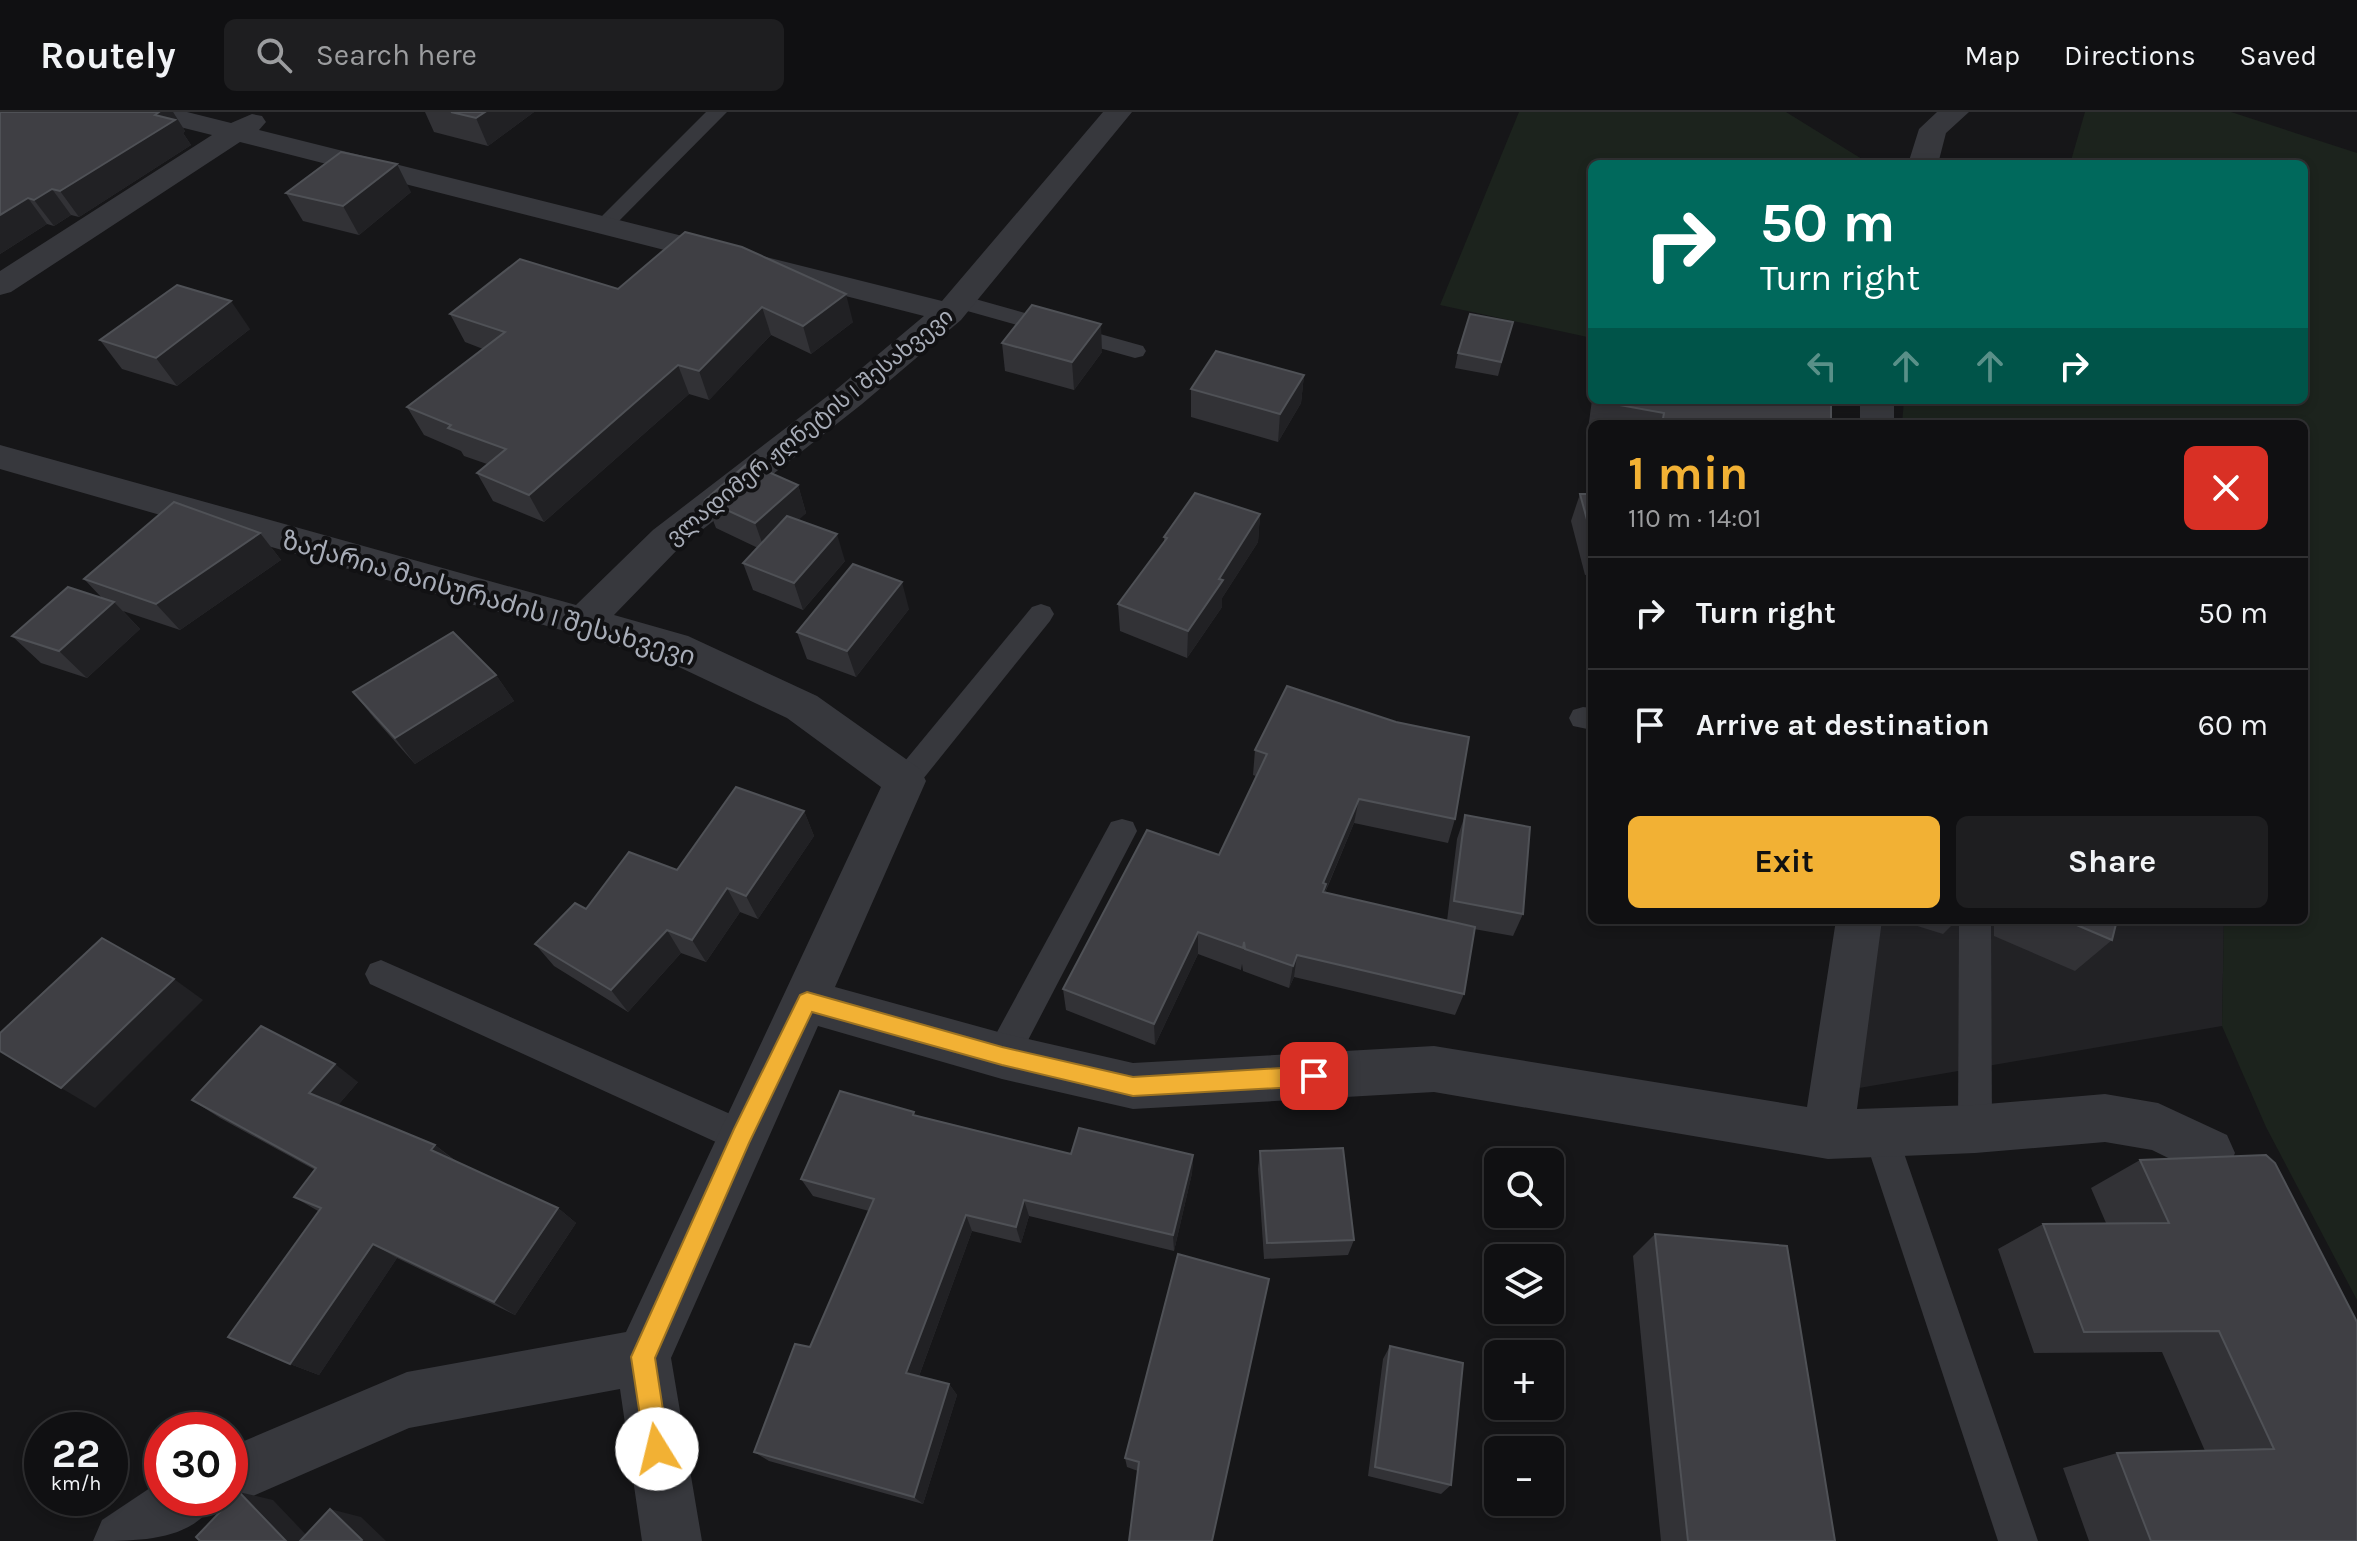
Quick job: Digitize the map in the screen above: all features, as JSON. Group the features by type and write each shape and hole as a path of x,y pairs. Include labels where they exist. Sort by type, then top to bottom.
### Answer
{"street":[{"path":"154,112 604,225 956,308"},
{"path":"0,285 268,112"},
{"name":"ვლადიმერ ჟღნეტის I შესახვევი","path":"583,622 666,539 850,396 956,308 1118,112"},
{"path":"1924,160 1933,129 1955,112"},
{"name":"ზაქარია მაისურაძის I შესახვევი","path":"0,457 674,647 802,707 905,781"},
{"path":"672,1541 643,1357 905,781"},
{"path":"1828,1135 1858,924"},
{"path":"807,1001 1002,1056 1133,1086 1434,1069 1828,1135 1975,1129 2105,1118 2158,1127 2220,1162"},
{"path":"248,1469 407,1400 643,1357"},
{"path":"123,1541 160,1516"}],"lane":[{"path":"604,225 717,112"},
{"path":"956,308 1135,351"},
{"path":"905,781 1041,614"},
{"path":"1002,1056 1122,831"},
{"path":"1975,924 1975,1129"},
{"path":"381,974 741,1136"},
{"path":"1880,1133 2018,1541"}],"shaded area":[{"path":"1519,112 1786,112 1864,160 1588,160 1588,337 1440,305"},
{"path":"2085,112 2231,112 2357,153 2357,1300 2266,1127 2222,1026 2224,924 2308,924 2308,420 1902,420 1904,404 2308,404 2308,160 2071,160"},
{"path":"1879,924 2224,924 2222,1026 1859,1088"}],"building":[{"path":"0,112 159,112 155,115 175,120 60,191 52,189 34,200 28,198 0,215"},
{"path":"451,112 485,112 476,118"},
{"path":"341,152 397,164 343,206 286,193"},
{"path":"685,232 742,247 846,294 803,326 762,307 699,371 678,365 529,495 477,473 506,449 448,428 451,425 407,407 505,332 450,314 520,259 618,289"},
{"path":"177,285 231,301 156,358 100,340"},
{"path":"1032,305 1101,324 1072,362 1002,343"},
{"path":"1470,314 1513,322 1501,362 1458,353"},
{"path":"1216,351 1304,375 1280,414 1191,389"},
{"path":"1614,404 1831,404 1831,420 1663,420 1664,413"},
{"path":"748,463 798,485 755,523 705,500"},
{"path":"1195,493 1260,514 1219,579 1223,580 1188,631 1118,604 1167,538 1164,537"},
{"path":"1580,494 1588,494 1588,523"},
{"path":"174,502 260,533 156,604 84,579"},
{"path":"787,516 837,534 794,583 743,563"},
{"path":"853,564 902,582 847,651 797,632"},
{"path":"68,587 114,602 59,651 12,636"},
{"path":"453,632 496,675 395,738 353,692"},
{"path":"1287,686 1396,722 1469,737 1455,819 1359,799 1323,883 1326,884 1323,892 1475,927 1464,994 1297,955 1293,966 1245,949 1244,942 1243,948 1198,932 1154,1024 1063,989 1147,830 1219,855 1267,754 1255,750"},
{"path":"736,787 804,811 746,896 727,888 692,940 667,930 611,990 535,944 575,903 586,909 629,852 677,870"},
{"path":"1465,815 1530,827 1523,914 1454,901"},
{"path":"2074,924 2116,924 2112,940"},
{"path":"102,938 174,979 61,1088 0,1051 0,1033"},
{"path":"261,1026 335,1064 309,1093 435,1145 431,1150 558,1208 494,1302 373,1244 290,1364 228,1337 321,1208 294,1197 316,1168 192,1100"},
{"path":"840,1091 914,1112 913,1115 1071,1154 1079,1128 1193,1155 1173,1235 1024,1200 1016,1227 966,1215 906,1373 949,1384 914,1497 754,1452 795,1344 810,1347 874,1199 801,1179"},
{"path":"1343,1148 1354,1240 1267,1243 1260,1151"},
{"path":"2266,1155 2275,1163 2357,1322 2357,1541 2151,1541 2117,1453 2274,1449 2219,1331 2084,1332 2043,1224 2169,1223 2140,1160"},
{"path":"1655,1234 1787,1246 1835,1541 1688,1541"},
{"path":"1178,1254 1269,1279 1212,1541 1129,1541 1139,1462 1125,1458"},
{"path":"1390,1346 1463,1363 1451,1485 1375,1467"},
{"path":"248,1501 286,1541 200,1541 196,1537 216,1516 248,1516"},
{"path":"330,1509 362,1540 361,1541 300,1541"}],"route":[{"path":"657,1449 643,1357 741,1136 807,1001 1002,1056 1133,1086 1314,1076"}]}
